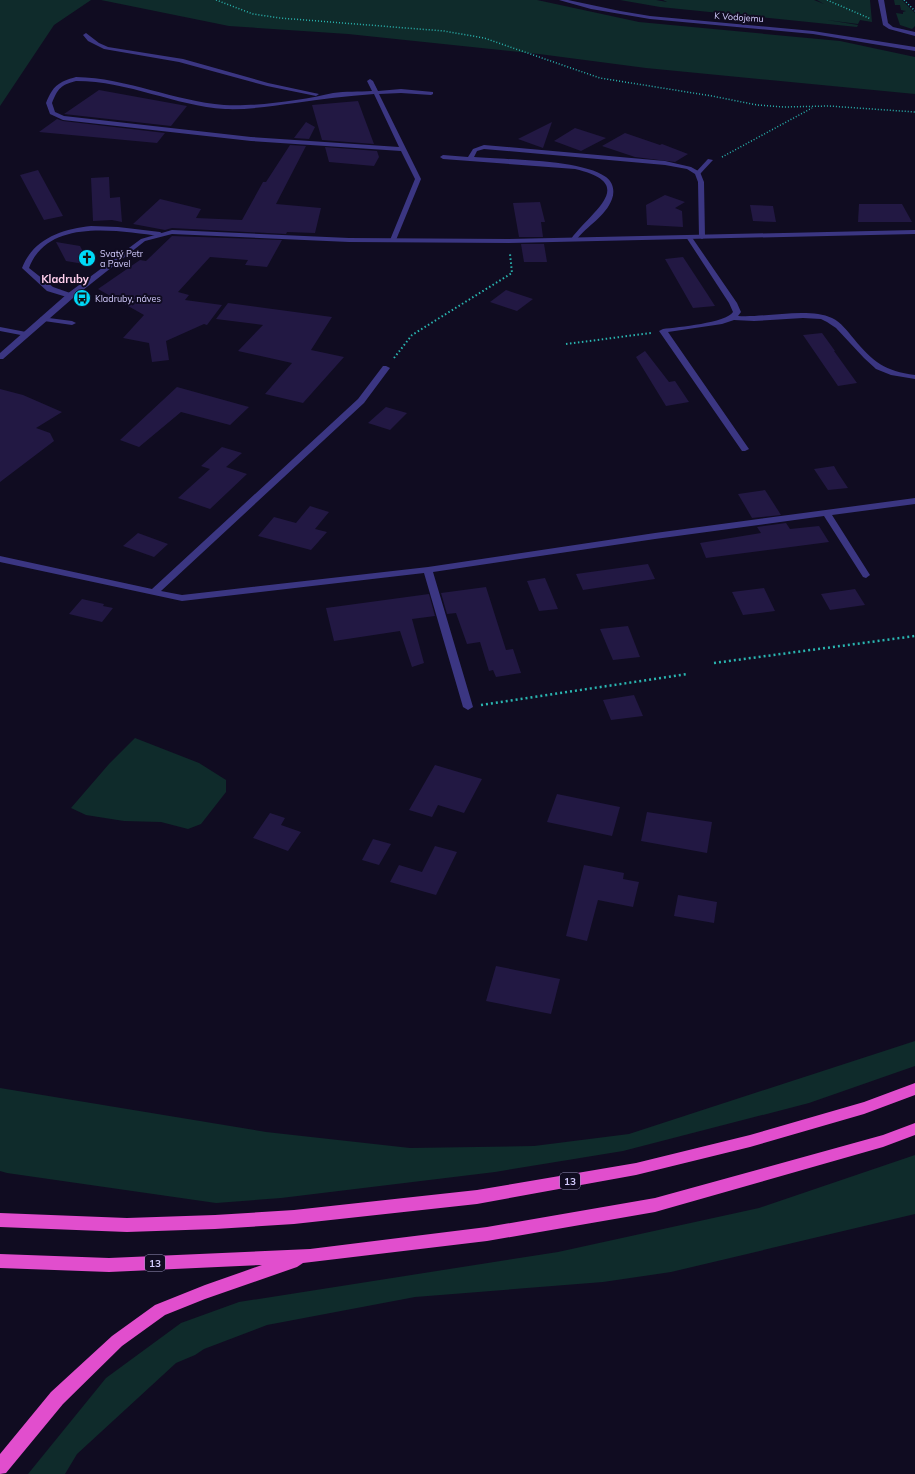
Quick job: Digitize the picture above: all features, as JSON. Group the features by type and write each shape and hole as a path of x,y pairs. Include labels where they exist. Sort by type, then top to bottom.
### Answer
{"highway":[{"name":"13","path":"0,1220 127,1225 215,1222 294,1217 477,1197 636,1169 742,1143 864,1108 915,1089"},
{"name":"13","path":"0,1262 109,1265 310,1256 487,1234 655,1205 883,1141 915,1129"},
{"path":"0,1467 57,1398 117,1341 160,1310 204,1292 310,1256"}],"street":[{"name":"K Vodojemu","path":"562,0 615,13 699,24 805,32 872,40 915,49"},
{"path":"881,0 885,24 891,28 915,34"},
{"path":"86,35 87,39 96,45 123,52 186,61 245,79 296,91 339,95"},
{"path":"404,149 252,139 63,118 52,113 49,103 55,91 62,83 74,79 92,80 138,87 202,104 225,107 247,106 339,95 400,91 431,93"},
{"path":"370,81 418,179 393,240"},
{"path":"470,159 474,150 484,147 665,163 689,168 698,173 701,182 702,237"},
{"path":"443,157 565,166 591,172 603,177 609,183 610,193 603,209 579,231 574,239"},
{"path":"698,173 710,160"},
{"path":"70,296 50,289 25,268 29,255 45,242 63,232 89,227 160,234"},
{"path":"0,357 70,296 143,240 160,234 172,232 349,240 509,241 915,232"},
{"path":"689,237 732,303 736,312 733,318"},
{"path":"744,449 663,331 722,322 733,318 754,319 805,315 829,320 845,332 869,361 883,371 915,377"},
{"path":"44,319 72,323"},
{"path":"0,329 26,334"},
{"path":"154,592 361,401 386,368"},
{"path":"0,559 182,598 428,570 647,537 915,501"},
{"path":"827,513 866,575"},
{"path":"428,570 468,706"}],"path":[{"path":"216,0 253,14 280,18 467,34 484,38 556,65 607,79 757,105 784,107 829,106 915,112"},
{"path":"827,0 871,19 885,18"},
{"path":"904,0 915,11"},
{"path":"710,160 726,156 798,114 815,106"},
{"path":"386,368 412,335 512,273 509,241"},
{"path":"566,344 663,331"},
{"path":"714,663 915,636"},
{"path":"468,706 687,674"}],"green space":[{"path":"0,0 91,0 54,25 0,106"},
{"path":"101,0 537,0 639,22 840,41 915,57 915,94 646,68 539,54 348,34 229,26"},
{"path":"620,0 656,0 667,2 663,0 814,0 824,4 817,0 870,0 872,22 860,20 858,24 827,20 858,25 857,27 660,7"},
{"path":"894,0 902,0 915,13 915,26 912,29 900,25 896,13 903,14 903,12 906,11 901,10 900,5 895,5"},
{"path":"135,738 199,763 226,780 226,792 201,824 188,829 161,822 124,821 86,815 71,808 109,764"},
{"path":"915,1041 915,1066 809,1103 623,1151 495,1172 281,1198 216,1203 0,1171 0,1088 266,1132 410,1148 534,1146 629,1134"},
{"path":"915,1155 915,1214 671,1272 603,1282 415,1297 267,1325 204,1349 195,1355 176,1363 77,1454 65,1474 28,1474 106,1378 181,1323 239,1302 558,1252 759,1208"}],"building":[{"path":"99,90 187,106 171,126 64,114"},
{"path":"358,101 374,144 322,140 312,105"},
{"path":"57,119 63,121 165,133 157,143 39,132"},
{"path":"306,122 315,127 309,139 294,138"},
{"path":"552,122 543,148 518,139"},
{"path":"575,128 606,138 581,151 554,141"},
{"path":"625,133 660,145 662,144 688,154 675,162 635,157 602,146"},
{"path":"290,145 306,146 276,204 321,208 315,233 287,232 286,234 172,228 165,230 133,224 160,199 201,209 196,218 242,220 263,182 266,182"},
{"path":"325,147 377,151 379,157 374,166 329,162"},
{"path":"38,170 63,216 44,220 20,175"},
{"path":"109,177 110,198 120,197 122,222 112,220 93,221 91,178"},
{"path":"665,195 685,202 675,208 682,211 683,227 647,225 646,205"},
{"path":"540,202 545,222 541,222 543,237 519,237 513,203"},
{"path":"859,204 902,204 912,222 858,222"},
{"path":"750,205 773,206 776,222 753,221"},
{"path":"172,236 282,240 267,267 245,265 248,260 210,257 178,292 189,295 185,300 222,305 207,325 204,324 166,341 169,360 152,362 149,343 123,338 144,315 98,289 140,260 146,261"},
{"path":"56,242 80,246 90,265 66,261"},
{"path":"521,244 544,244 547,262 524,262"},
{"path":"683,257 715,306 693,308 665,259"},
{"path":"506,290 533,299 517,311 490,302"},
{"path":"228,303 332,317 311,350 344,357 303,403 265,394 292,363 238,351 263,325 216,319"},
{"path":"822,333 857,383 838,386 803,335"},
{"path":"645,351 669,382 675,381 689,402 666,406 636,357"},
{"path":"177,387 249,407 230,425 181,412 139,447 120,440"},
{"path":"0,389 23,395 62,412 36,428 50,433 54,441 0,482"},
{"path":"386,407 407,413 390,430 368,423"},
{"path":"222,447 242,453 226,467 247,474 210,509 178,498 210,469 201,466"},
{"path":"834,466 848,488 828,490 814,469"},
{"path":"765,490 781,515 752,518 738,494"},
{"path":"310,506 329,512 315,529 327,532 311,550 258,536 274,517 296,523"},
{"path":"786,523 790,529 819,526 829,542 706,558 700,543 761,533 757,527"},
{"path":"138,533 168,544 154,557 123,546"},
{"path":"648,564 655,579 583,590 576,574"},
{"path":"545,578 558,609 539,611 527,581"},
{"path":"486,587 506,650 513,649 521,673 496,677 493,670 489,671 480,642 467,644 456,613 447,614 441,593"},
{"path":"764,588 775,611 743,615 732,592"},
{"path":"855,589 865,605 830,610 821,594"},
{"path":"429,594 435,616 412,619 424,663 412,667 400,631 334,641 326,608"},
{"path":"82,599 104,604 103,606 113,608 102,622 69,614"},
{"path":"628,626 640,657 613,660 600,629"},
{"path":"634,695 643,716 611,720 603,700"},
{"path":"435,765 482,779 464,813 438,805 432,817 409,810"},
{"path":"557,794 620,807 612,836 547,822"},
{"path":"647,812 712,822 707,853 641,841"},
{"path":"270,813 285,818 281,825 301,832 288,851 253,838"},
{"path":"373,839 391,844 379,865 362,860"},
{"path":"435,846 457,852 436,895 390,882 399,865 422,872"},
{"path":"584,865 624,873 623,879 639,882 633,907 598,900 587,941 566,936"},
{"path":"678,895 717,902 714,923 674,916"},
{"path":"496,966 560,979 551,1014 486,1001"}],"place":[{"name":"Svatý Petr a Pavel","path":"87,258"},
{"name":"Kladruby, náves","path":"82,298"}],"district":[{"name":"Kladruby","path":"65,279"}]}
